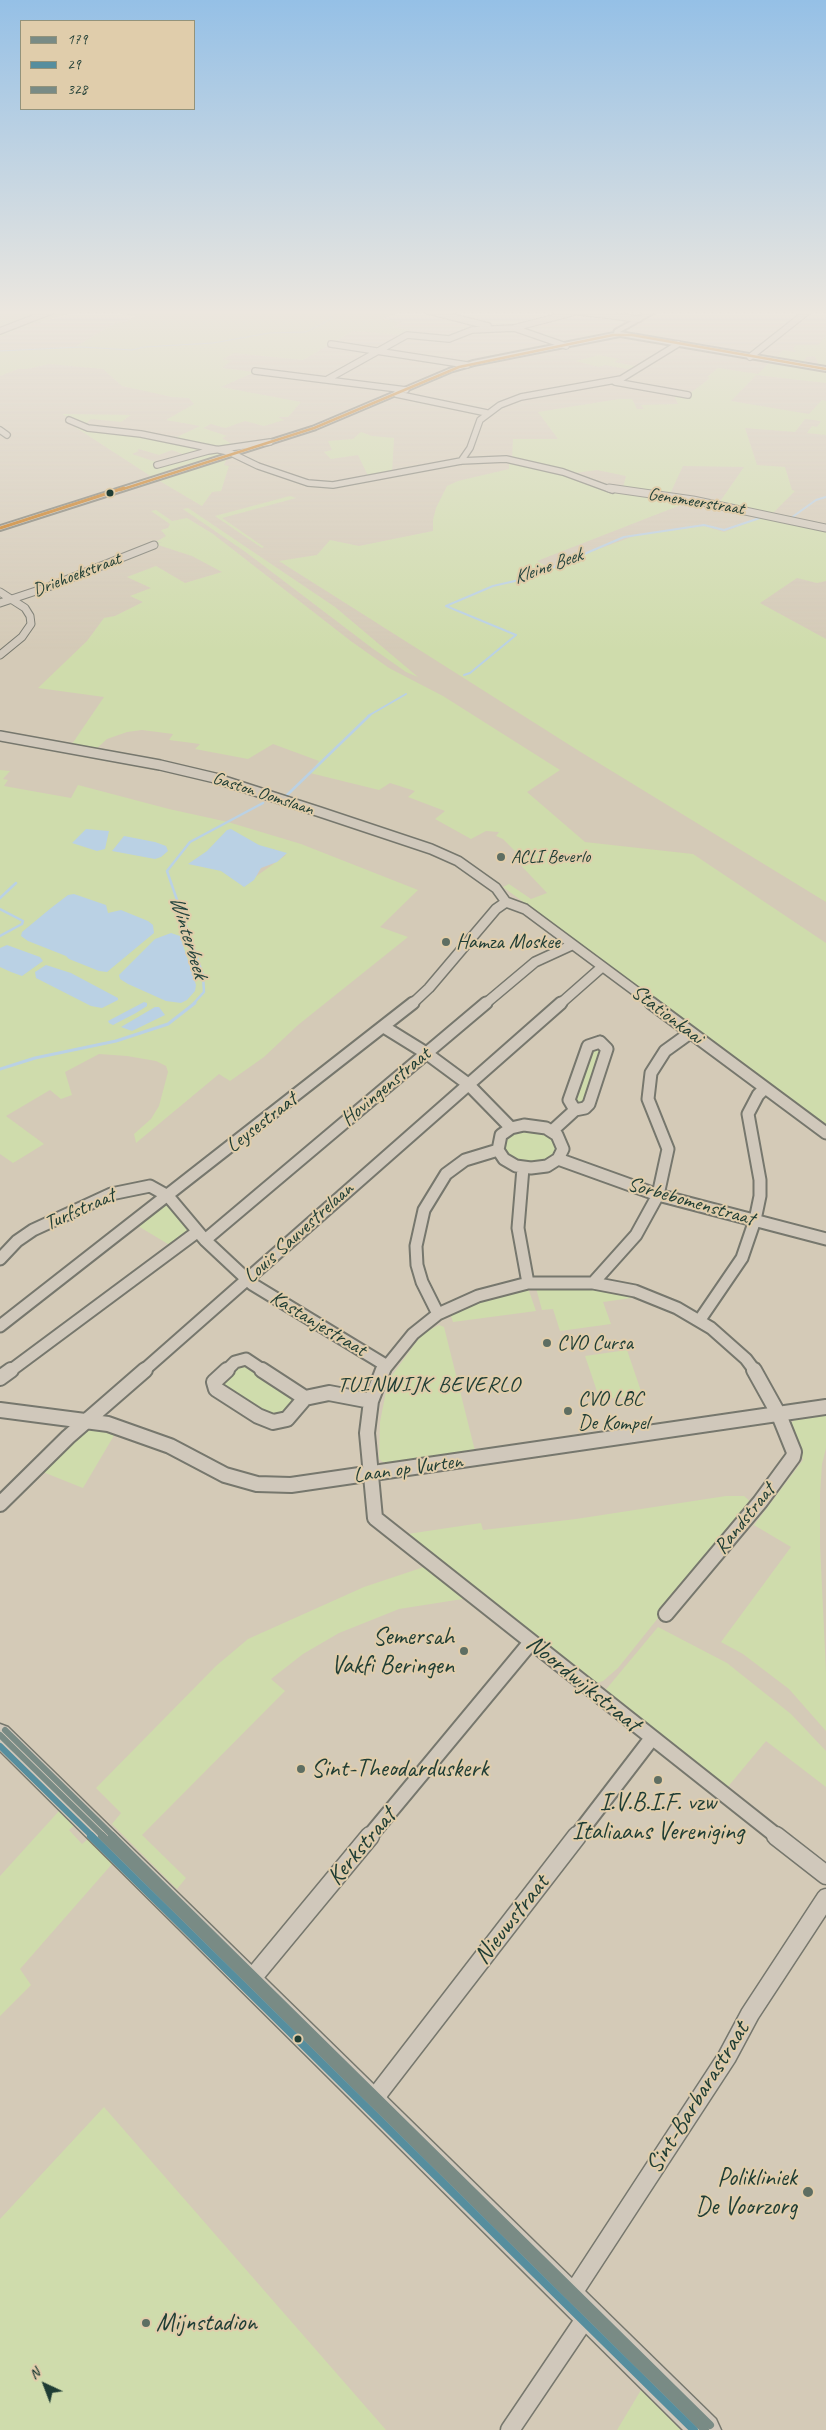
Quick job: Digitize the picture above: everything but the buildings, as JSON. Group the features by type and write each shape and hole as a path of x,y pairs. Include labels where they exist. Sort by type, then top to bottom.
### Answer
{"main road":[{"path":"0,1735 705,2430"}],"street":[{"name":"Genemeerstraat","path":"79,424 88,428 141,434 218,449 302,482 323,485 361,480 461,461 477,459 514,460 563,472 613,490 693,500 826,528"},
{"path":"0,528 323,424"},
{"path":"461,461 470,448 478,424"},
{"path":"0,430 8,435"},
{"name":"Genemeerstraat","path":"157,465 218,449 270,442"},
{"path":"470,448 477,459"},
{"name":"Driehoekstraat","path":"0,602 154,545"},
{"path":"0,592 25,608 30,616 31,624 22,637 0,655"},
{"name":"Gaston Oomslaan","path":"0,736 160,765 215,778 320,812 431,849 458,861 496,888 506,902"},
{"name":"Stationkaai","path":"506,902 524,910 826,1133"},
{"name":"Leysestraat","path":"0,1326 384,1027 429,988 496,909 506,902"},
{"name":"Hovingenstraat","path":"0,1378 201,1236 535,962 572,945"},
{"name":"Louis Sauvestrelaan","path":"0,1504 32,1470 86,1420 602,967"},
{"path":"384,1027 426,1053 468,1084 511,1128"},
{"path":"593,1283 636,1235 658,1195 668,1149 663,1134 651,1111 648,1088 651,1073 665,1051 690,1033"},
{"path":"552,1131 575,1110 585,1108 589,1104 607,1049 603,1043 595,1042 588,1046 569,1100 575,1110"},
{"path":"699,1321 714,1302 742,1258 755,1220 760,1196 760,1180 757,1154 748,1114 758,1095 765,1088"},
{"path":"532,1125 552,1131 562,1144 558,1158 547,1166 523,1168 504,1159 498,1150 501,1135 511,1128 532,1125"},
{"path":"438,1314 422,1282 417,1265 418,1227 424,1210 446,1174 465,1160 498,1150"},
{"name":"Sorbebomenstraat","path":"558,1158 658,1195 826,1239"},
{"path":"523,1168 518,1228 528,1283"},
{"name":"Turfstraat","path":"0,1259 17,1241 33,1230 111,1194 150,1186 168,1196"},
{"name":"Kastanjestraat","path":"168,1196 201,1236 262,1290 387,1366"},
{"name":"Noordwijkstraat","path":"528,1283 478,1296 438,1314 413,1334 387,1366 371,1401 367,1432 375,1518 826,1875"},
{"name":"Randstraat","path":"528,1283 593,1283 635,1291 677,1308 721,1336 746,1360 759,1376 779,1415 794,1452 791,1463 666,1614"},
{"path":"305,1398 246,1359 238,1360 214,1382 216,1389 258,1416 273,1422 287,1419 305,1398 329,1393 371,1401"},
{"path":"822,1407 826,1397"},
{"name":"Laan op Vurten","path":"0,1410 108,1424 170,1446 225,1475 257,1484 291,1485 779,1415 822,1407"},
{"name":"Kerkstraat","path":"249,1982 531,1642"},
{"name":"Nieuwstraat","path":"373,2103 380,2091 652,1738"},
{"name":"Sint-Barbarastraat","path":"510,2430 579,2306 727,2057 750,2014 826,1898"}],"green space":[{"path":"191,424 210,424 203,428 227,436 222,438 233,445 218,448 173,439 200,426"},
{"path":"212,424 235,424 225,428"},
{"path":"547,424 801,424 795,432 745,428 757,465 785,467 792,490 795,491 772,514 719,503 744,467 683,466 669,496 622,491 626,476 597,470 575,473 512,459 513,439 558,439"},
{"path":"819,424 826,424 826,435 807,433 812,426 817,427"},
{"path":"75,427 145,436 205,449 185,455 172,450 159,455 139,449 137,450 139,451 132,454 159,463 154,464 157,466 207,452 228,453 178,467 152,477"},
{"path":"361,432 372,436 394,438 392,473 369,478 358,455 331,459 324,452 332,450 328,441 353,439"},
{"path":"227,458 224,465 229,466 221,491 212,492 202,506 158,480"},
{"path":"509,460 585,481 607,492 691,501 537,561 551,569 637,535 704,526 724,532 768,515 826,530 826,581 817,583 797,578 760,603 826,639 826,902 579,751 279,561 317,555 330,540 359,546 433,531 436,508 447,486 458,481 509,469"},
{"path":"290,496 296,498 222,518 264,547 262,548 215,516"},
{"path":"188,508 335,607 418,677 406,672 372,648 247,553 183,509"},
{"path":"156,510 172,521 187,518 213,534 352,642 389,668 443,696 560,770 527,792 585,842 693,854 826,943 826,1125 503,887 509,884 531,899 547,893 514,858 520,856 503,839 496,836 499,832 486,831 471,839 435,819 445,811 408,797 415,791 390,783 379,790 310,773 319,761 273,744 248,759 195,749 200,744 169,740 173,734 142,730 127,732 107,739 94,751 70,747 104,697 38,688 87,641 104,618 115,616 143,602 130,596 151,588 127,577 156,566 185,583 222,572 192,556 155,544 162,542 156,542 166,536 161,530 168,528 170,524 151,511"},
{"path":"0,770 10,771 3,779 8,780 4,786 71,798 78,785 169,809 228,822 301,844 418,890 380,927 408,937 298,1025 264,1057 230,1081 219,1074 136,1143 134,1134 151,1119 159,1106 168,1072 166,1066 156,1061 99,1054 65,1072 72,1095 61,1099 50,1090 6,1116 44,1144 13,1163 0,1154","holes":["273,849 286,855 251,880"]},
{"path":"591,1046 604,1047 586,1103 579,1107 572,1100"},
{"path":"517,1129 551,1134 558,1148 557,1154 544,1164 513,1161 503,1150 503,1140"},
{"path":"163,1205 169,1205 192,1232 173,1247 138,1226"},
{"path":"581,1287 610,1290 638,1297 603,1302 611,1324 560,1331 553,1309 542,1310 536,1288"},
{"path":"523,1290 529,1291 536,1311 453,1322 451,1316 460,1310"},
{"path":"439,1325 444,1327 476,1455 387,1465 379,1459 380,1422 388,1381 422,1334"},
{"path":"627,1350 642,1394 600,1400 585,1356"},
{"path":"241,1362 297,1396 289,1414 266,1417 220,1386"},
{"path":"826,1412 826,1448 822,1464 820,1494 820,1545 826,1672 826,1731 789,1689 743,1654 721,1642 791,1547 754,1525 803,1460 791,1423 798,1417"},
{"path":"88,1426 116,1432 83,1488 38,1470"},
{"path":"726,1496 744,1496 751,1502 618,1668 603,1681 593,1684 401,1535 481,1523 483,1530 576,1519"},
{"path":"427,1566 469,1598 399,1609 339,1633 303,1654 271,1679 285,1691 142,1835 186,1878 177,1889 112,1824 121,1813 96,1788 216,1666 248,1639 364,1587"},
{"path":"658,1627 727,1663 791,1714 826,1751 826,1787 766,1741 726,1789 603,1693"},
{"path":"59,1811 74,1826 69,1830 82,1844 88,1839 112,1864 20,1969 31,1985 0,2016 0,1876"},
{"name":"Mijnstadion","path":"104,2107 386,2430 0,2430 0,2219"},
{"path":"641,2390 681,2430 617,2430"}],"water":[{"path":"86,829 109,831 105,849 97,851 72,843"},
{"path":"231,829 259,845 287,853 277,862 261,868 254,880 244,887 221,871 188,864 207,851 227,830"},
{"path":"124,836 155,842 166,846 168,851 155,859 112,851"},
{"path":"74,894 106,905 108,913 121,910 148,921 153,925 154,933 107,972 99,971 69,959 21,936 22,932 51,908 68,895"},
{"path":"171,933 180,936 196,985 195,991 187,1000 181,1003 166,1001 128,984 120,979 119,975 155,939"},
{"path":"7,945 40,957 43,961 22,976 11,972 0,967 0,948"},
{"path":"46,965 71,973 118,998 118,1000 102,1008 91,1006 36,978 35,972"},
{"path":"144,1002 147,1003 147,1006 136,1013 113,1025 109,1023 108,1021"},
{"path":"155,1007 159,1007 165,1015 132,1031 121,1027"}],"waterway":[{"name":"Kleine Beek","path":"791,518 816,500 826,497"},
{"name":"Kleine Beek","path":"464,675 470,673 516,635 446,606 493,586 528,578 624,537 704,525 724,530 763,517"},
{"name":"Kleine Beek","path":"368,716 406,694"},
{"name":"Kleine Beek","path":"286,796 370,715"},
{"name":"Winterbeek","path":"193,1004 204,992 203,975 167,871 190,842 263,803"},
{"path":"0,898 16,883"},
{"path":"0,909 23,921 22,924 0,936"},
{"name":"Winterbeek","path":"0,1069 35,1058 116,1041 168,1024 195,1003"}],"transit line":[{"path":"0,528 323,424"},
{"name":"328","path":"5,1730 710,2425"},
{"name":"179","path":"0,1735 705,2430"},
{"name":"29","path":"0,1746 694,2430"}],"place":[{"name":"ACLI Beverlo","path":"501,857"},
{"name":"Hamza Moskee","path":"446,942"},
{"name":"CVO Cursa","path":"547,1343"},
{"name":"CVO LBC De Kompel","path":"568,1411"},
{"name":"Semersah Vakfi Beringen","path":"464,1651"},
{"name":"Sint-Theodarduskerk","path":"301,1769"},
{"name":"I.V.B.I.F. vzw Italiaans Vereniging","path":"658,1780"},
{"name":"Polikliniek De Voorzorg","path":"808,2192"},
{"name":"Mijnstadion","path":"146,2323"}],"district":[{"name":"TUINWIJK BEVERLO","path":"429,1385"}]}
